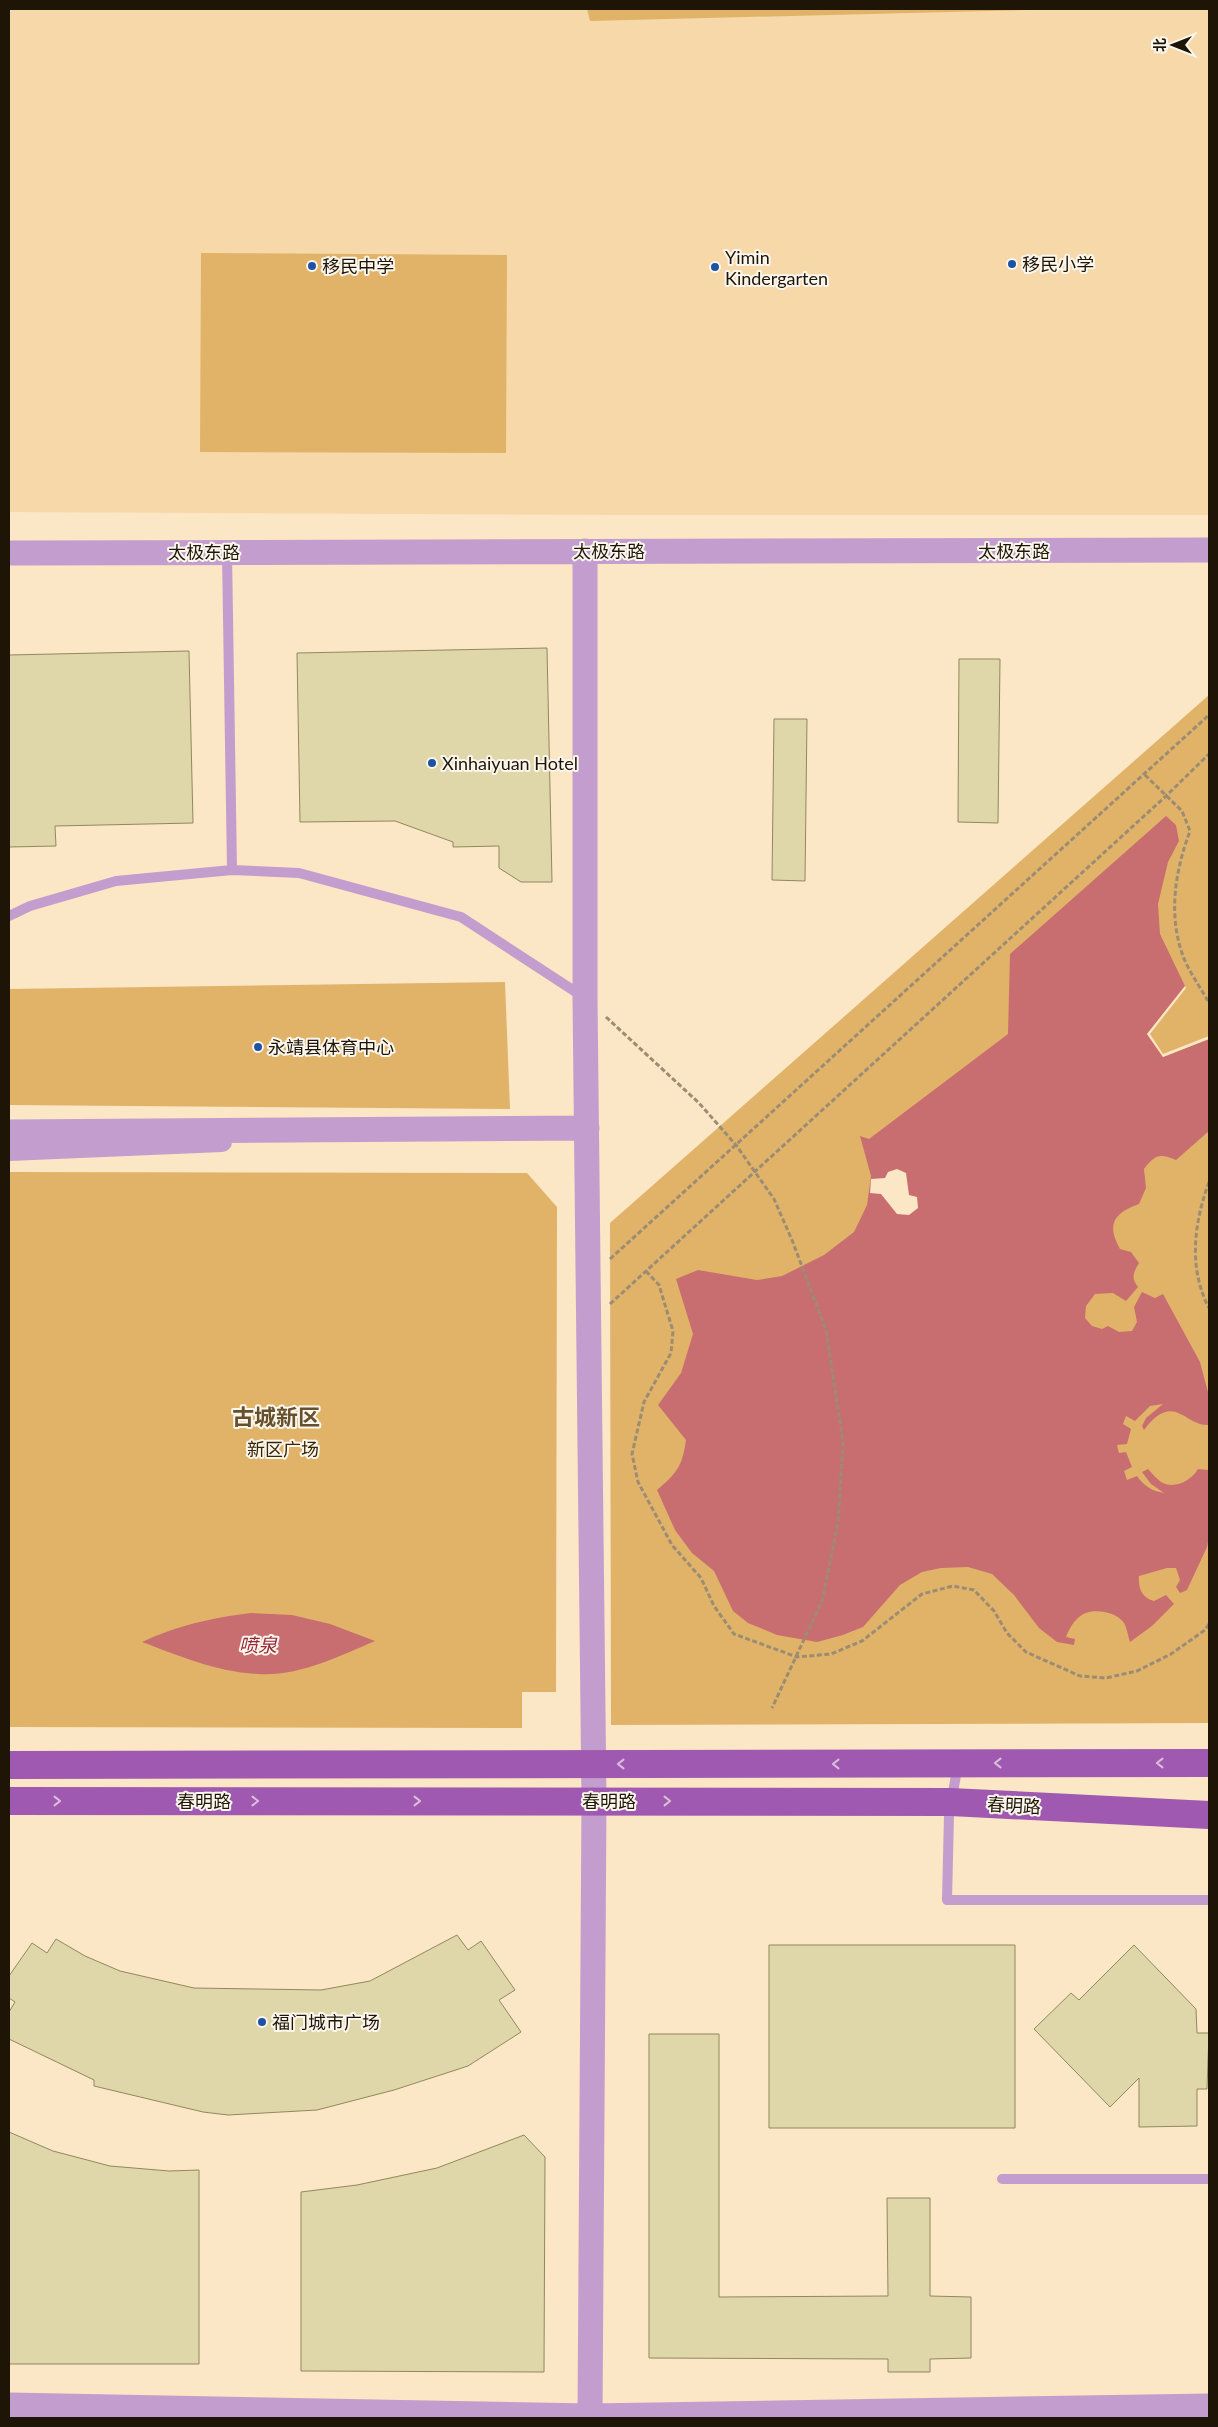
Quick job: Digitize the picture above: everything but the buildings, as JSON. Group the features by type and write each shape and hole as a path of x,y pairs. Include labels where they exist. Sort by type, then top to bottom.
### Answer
{"main road":[{"name":"春明路","path":"9,1764 1209,1763"},
{"name":"春明路","path":"9,1801 951,1802 1209,1815"}],"street":[{"name":"太极东路","path":"9,553 1209,550"},
{"path":"585,551 585,998 594,1764 590,2417"},
{"path":"9,1132 587,1128"},
{"path":"9,1150 587,1128"},
{"path":"9,2405 590,2417 1209,2406"}],"lane":[{"path":"227,552 232,870"},
{"path":"9,916 30,906 116,881 232,870 299,873 461,917 585,998"},
{"path":"958,1763 951,1802 947,1900 1209,1900"},
{"path":"1002,2179 1209,2179"}],"path":[{"path":"588,1278 1209,715"},
{"path":"589,1322 1166,796 1209,754"},
{"path":"1145,775 1182,811 1190,831 1182,851 1176,880 1174,904 1176,932 1183,957 1209,1003"},
{"path":"585,998 699,1102 736,1145 774,1200 800,1259 826,1330 843,1442 838,1523 822,1601 772,1708"},
{"path":"1209,1182 1196,1225 1195,1251 1197,1279 1209,1308"},
{"path":"646,1271 659,1285 673,1331 671,1352 644,1402 632,1454 638,1482 672,1545 701,1578 714,1606 734,1634 797,1657 831,1654 862,1641 922,1594 953,1586 974,1590 994,1610 1007,1633 1026,1652 1080,1676 1106,1678 1137,1671 1171,1654 1205,1630 1209,1624"}],"shaded area":[{"path":"9,9 587,9 590,20 1037,9 1209,9 1209,515 9,512"}],"green space":[{"path":"587,9 1067,9 590,21"},
{"path":"201,253 507,255 506,453 200,452"},
{"path":"1209,695 1209,1723 611,1725 610,1223"},
{"name":"永靖县体育中心","path":"505,982 510,1109 9,1105 9,989"},
{"name":"新区广场","path":"9,1172 527,1173 557,1207 556,1692 522,1692 522,1728 9,1727"}],"water":[{"path":"1166,816 1176,825 1179,841 1168,862 1158,904 1160,934 1185,986 1147,1034 1163,1057 1209,1039 1209,1131 1176,1160 1161,1156 1154,1158 1144,1169 1146,1188 1139,1204 1130,1207 1118,1216 1113,1226 1120,1249 1131,1252 1139,1263 1134,1275 1134,1281 1138,1287 1126,1301 1113,1293 1095,1294 1086,1306 1085,1318 1092,1326 1102,1329 1108,1326 1119,1332 1132,1331 1137,1322 1134,1307 1142,1292 1155,1298 1163,1294 1200,1362 1209,1396 1209,1425 1201,1424 1171,1411 1154,1418 1144,1430 1142,1426 1146,1418 1163,1404 1150,1406 1135,1421 1126,1416 1123,1424 1131,1429 1127,1444 1117,1445 1119,1453 1126,1452 1132,1467 1124,1471 1127,1480 1137,1476 1142,1483 1160,1492 1164,1493 1151,1484 1142,1472 1148,1469 1161,1482 1173,1485 1192,1477 1198,1469 1209,1470 1209,1537 1207,1547 1187,1590 1180,1593 1176,1587 1180,1580 1176,1568 1167,1568 1139,1576 1139,1585 1146,1598 1154,1601 1166,1595 1174,1604 1152,1626 1130,1642 1125,1625 1120,1618 1109,1613 1097,1611 1085,1613 1072,1625 1066,1637 1075,1639 1074,1645 1057,1642 1039,1628 1014,1595 992,1574 968,1567 941,1568 922,1572 900,1585 863,1627 817,1642 777,1635 748,1623 733,1611 714,1571 692,1553 675,1530 657,1490 678,1469 683,1457 686,1440 658,1405 681,1373 693,1334 676,1279 698,1270 757,1280 782,1276 824,1255 854,1232 867,1205 871,1176 860,1136 869,1139 1008,1034 1010,954"},
{"name":"喷泉","path":"251,1613 292,1615 330,1624 375,1641 317,1665 272,1674 242,1673 213,1667 142,1642 195,1623"}],"pier":[{"path":"1185,986 1186,988 1150,1034 1163,1054 1209,1036 1209,1039 1163,1057 1147,1034"},
{"path":"897,1169 906,1173 909,1195 917,1197 918,1208 909,1215 897,1214 881,1194 870,1193 871,1179 885,1178 888,1172"}],"place":[{"name":"移民小学","path":"1012,264"},
{"name":"移民中学","path":"312,266"},
{"name":"Yimin Kindergarten","path":"715,267"},
{"name":"Xinhaiyuan Hotel","path":"432,763"},
{"name":"永靖县体育中心","path":"258,1047"},
{"name":"福门城市广场","path":"262,2022"}],"district":[{"name":"古城新区","path":"276,1416"}]}
